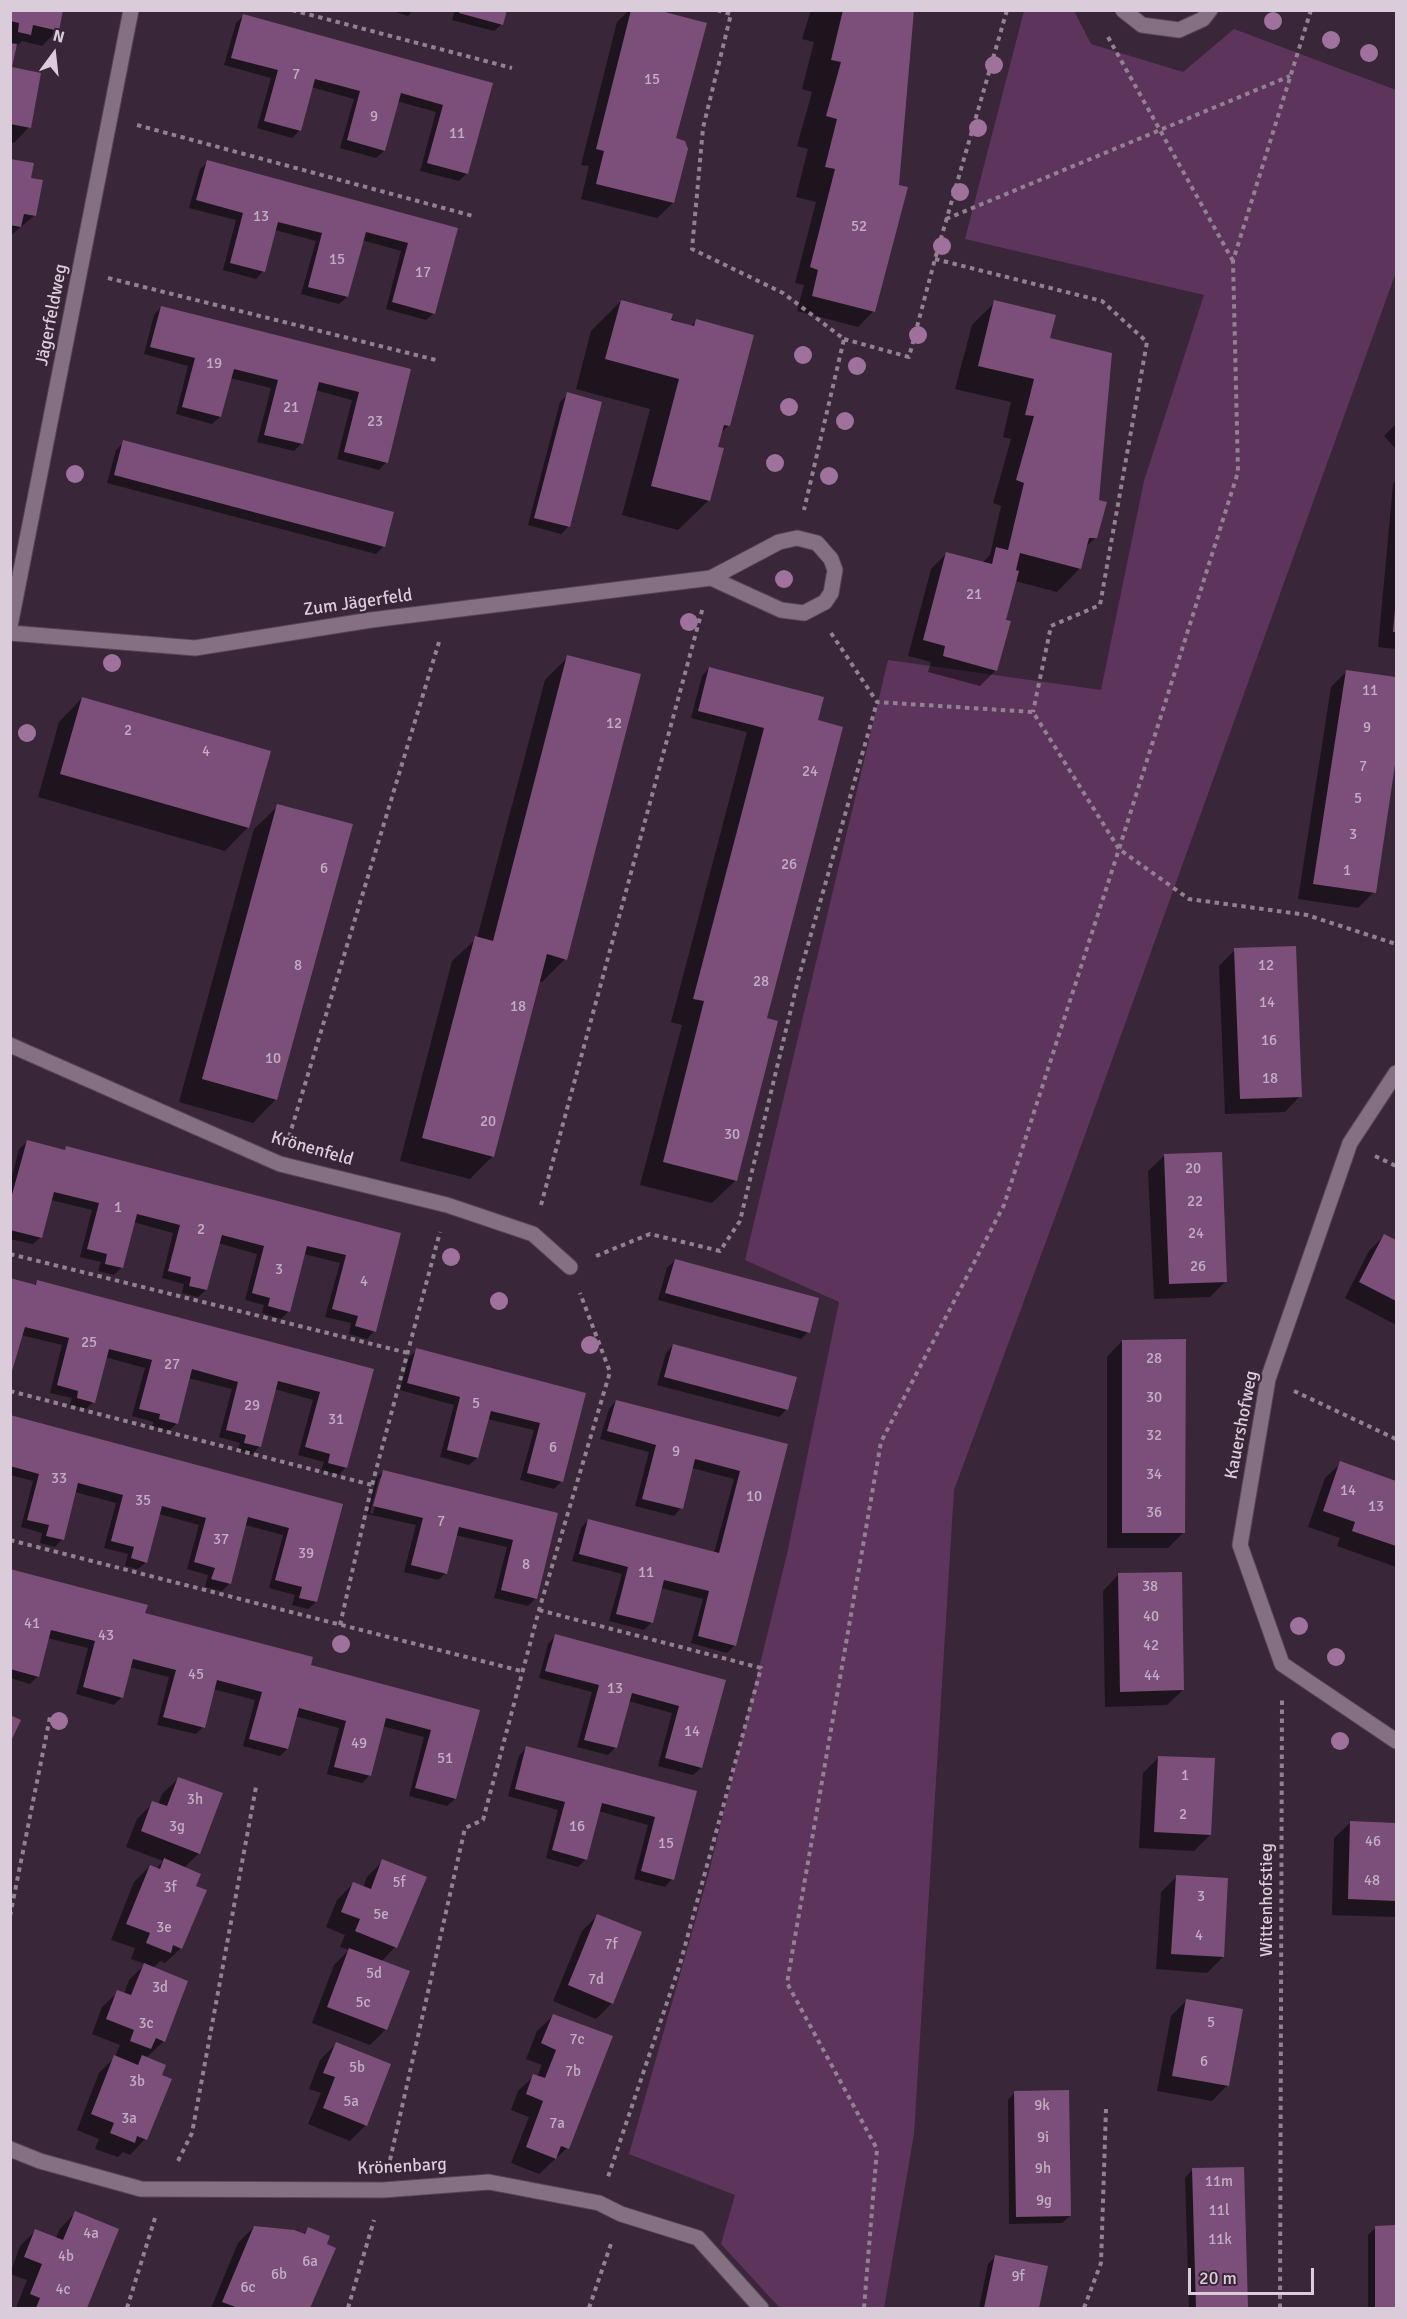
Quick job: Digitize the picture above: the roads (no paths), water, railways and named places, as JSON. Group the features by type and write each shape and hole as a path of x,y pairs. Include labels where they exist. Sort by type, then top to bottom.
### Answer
{"street":[{"name":"Jägerfeldweg","path":"10,626 131,10"},
{"path":"1124,10 1142,25 1179,30 1203,19 1210,10"},
{"name":"Zum Jägerfeld","path":"10,633 195,648 449,610 711,578 779,542 797,538 817,543 831,559 835,570 831,592 815,609 804,613 781,610 711,578"},
{"name":"Krönenfeld","path":"10,1045 280,1164 447,1205 533,1234 570,1267"},
{"name":"Kauershofweg","path":"1396,1073 1350,1143 1268,1379 1240,1545 1282,1664 1396,1741"},
{"name":"Krönenbarg","path":"10,2149 40,2161 141,2189 383,2190 489,2182 599,2203 621,2214 698,2238 761,2308"}]}
